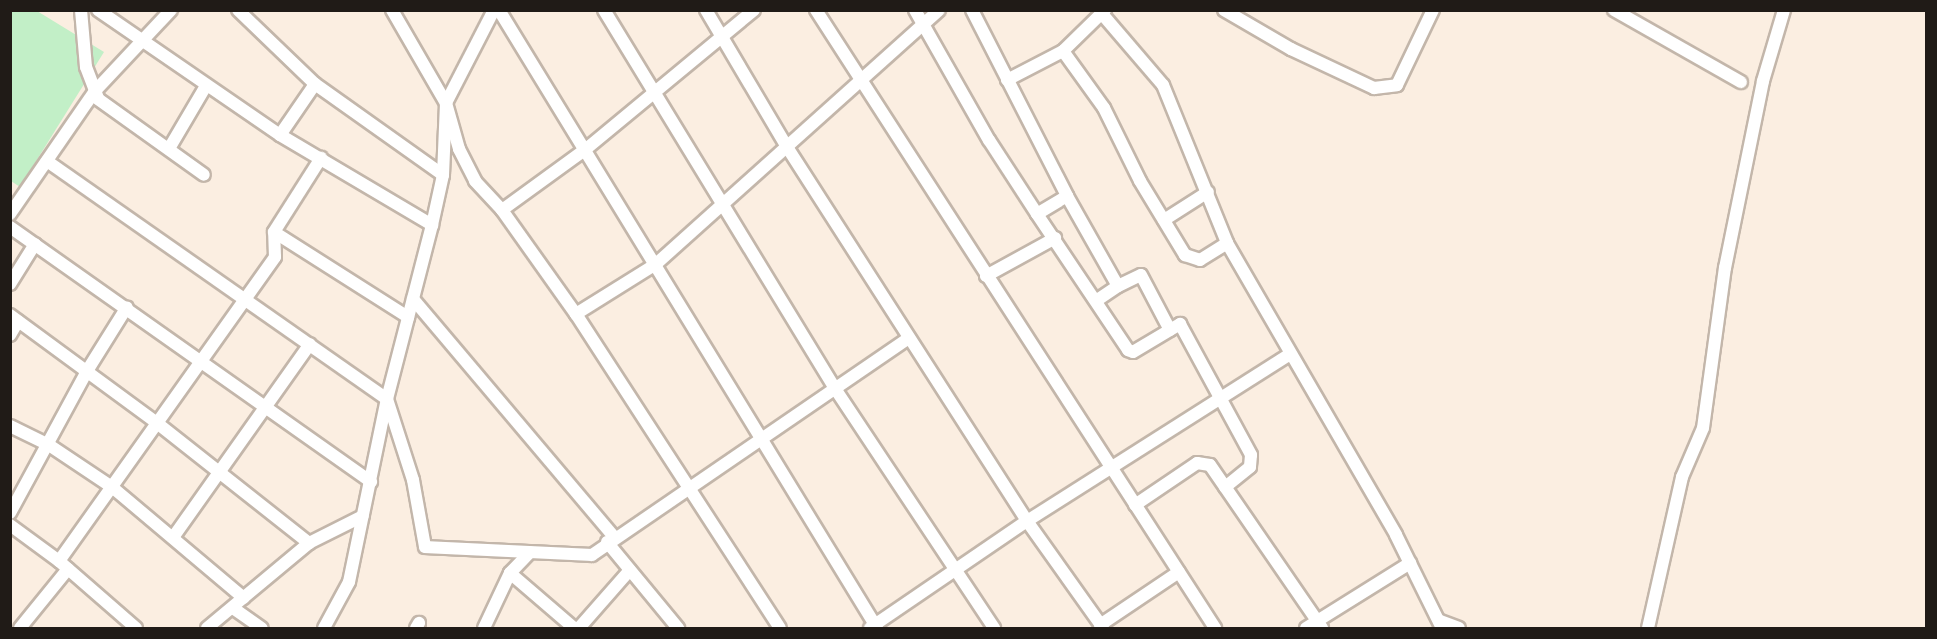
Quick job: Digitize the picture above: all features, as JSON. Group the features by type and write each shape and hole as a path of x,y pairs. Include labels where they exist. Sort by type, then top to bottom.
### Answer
{"street":[{"path":"81,10 86,67 95,91 107,106 170,147 204,175"},
{"path":"98,10 280,135 432,225"},
{"path":"10,214 95,91 171,10"},
{"path":"238,10 315,84 443,175"},
{"path":"392,10 446,103 459,149 475,181 502,210 576,314 689,487 775,627"},
{"path":"324,628 349,582 387,399 432,225 443,175 446,103 494,10"},
{"path":"499,10 656,264 874,627 1027,521 1290,354"},
{"path":"604,10 721,206 836,390 994,628"},
{"path":"706,10 787,147 909,338 1027,521 1101,627 1179,572"},
{"path":"502,210 586,149 753,10"},
{"path":"816,10 1215,628"},
{"path":"915,10 989,140 1130,351 1180,324 1252,461 1250,467 1225,487"},
{"path":"576,314 656,264 939,10"},
{"path":"972,10 1067,196 1118,286"},
{"path":"1224,10 1291,50 1374,88 1397,85 1433,10"},
{"path":"1614,10 1741,82"},
{"path":"1648,628 1682,477 1703,428 1728,256 1763,81 1784,10"},
{"path":"1007,80 1063,51 1104,13 1163,85 1227,243 1410,563 1441,625 1459,628"},
{"path":"1063,51 1104,108 1164,220 1191,258 1200,260 1227,243"},
{"path":"280,135 315,84"},
{"path":"170,147 206,86"},
{"path":"20,628 63,565 112,486 275,257 274,232 321,158"},
{"path":"47,161 246,298 387,399 413,480 425,547 592,555 611,539 761,437 836,390 909,338"},
{"path":"1164,220 1208,192"},
{"path":"1037,214 1067,196"},
{"path":"10,227 127,307 371,482"},
{"path":"274,232 408,317"},
{"path":"986,276 1055,238"},
{"path":"10,284 35,244"},
{"path":"1097,300 1141,275 1170,330"},
{"path":"413,299 611,539 630,570 678,628"},
{"path":"10,513 87,372 127,307"},
{"path":"10,335 14,318 157,423 309,543"},
{"path":"174,536 310,344"},
{"path":"10,426 49,445 112,486 174,536 244,598"},
{"path":"1135,505 1197,463 1210,465 1320,625"},
{"path":"207,628 309,543 363,516"},
{"path":"10,525 63,565 135,628"},
{"path":"484,628 510,573 530,552"},
{"path":"1306,628 1320,625 1410,563"},
{"path":"579,628 630,570"},
{"path":"510,573 574,628"},
{"path":"233,608 262,628"}],"green space":[{"path":"10,11 37,11 104,52 20,187 11,181"}]}
